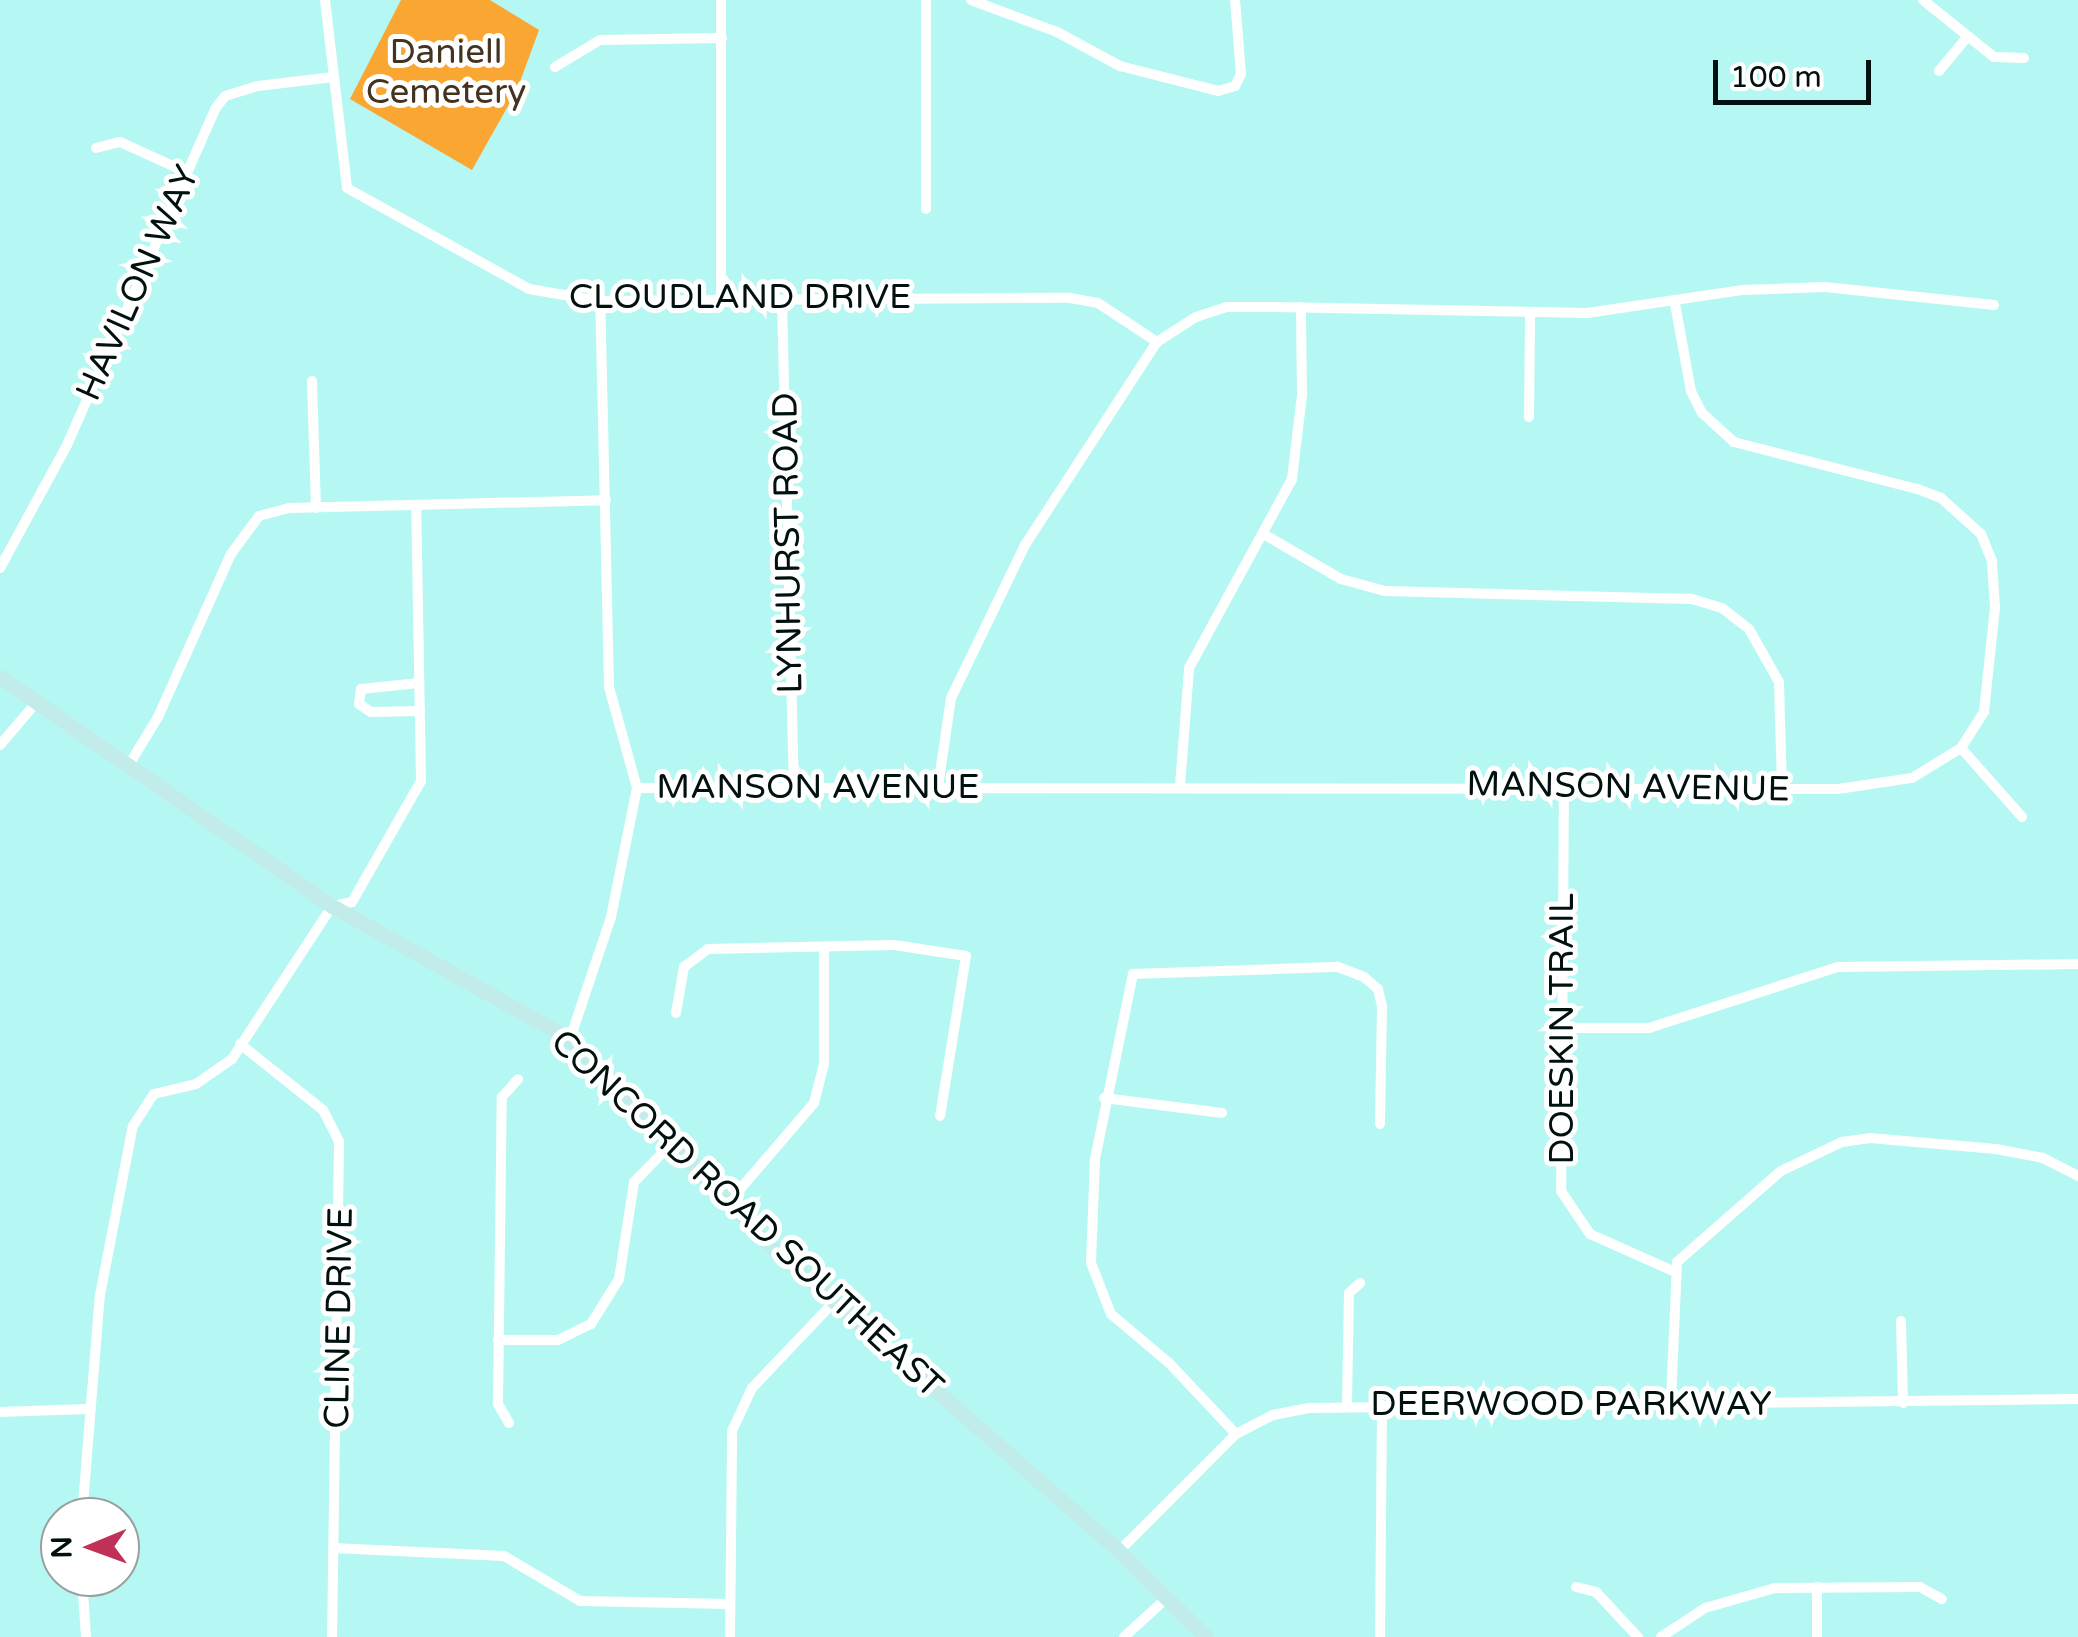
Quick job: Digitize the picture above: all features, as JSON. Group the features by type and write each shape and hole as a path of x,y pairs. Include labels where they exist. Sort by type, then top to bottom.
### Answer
{"street":[{"name":"CLOUDLAND DRIVE","path":"325,0 346,188 529,289 600,301 1070,298 1098,303 1156,342"},
{"path":"720,301 721,0"},
{"path":"926,0 926,208"},
{"path":"970,0 1057,32 1120,66 1218,90 1235,86 1241,74 1235,0"},
{"path":"1923,0 1994,57 2024,58"},
{"path":"1939,71 1968,36"},
{"path":"555,68 600,40 722,38"},
{"name":"HAVILON WAY","path":"0,568 67,444 186,172 225,96 333,77"},
{"path":"96,148 120,142 186,172"},
{"path":"938,787 952,698 966,659 1025,546 1156,342 1211,311 1301,306 1530,314 1675,304 1743,290 1825,287 1994,304"},
{"path":"570,1040 612,917 636,788 608,686 600,301"},
{"name":"LYNHURST ROAD","path":"782,301 794,786"},
{"name":"MANSON AVENUE","path":"636,788 1564,784 1782,790 1881,786 1912,778 1961,748 1984,712 1994,658 1992,560 1980,534 1941,498 1768,454 1725,435 1702,413 1691,391 1675,304"},
{"path":"1180,786 1189,668 1265,535 1297,459 1301,306"},
{"path":"1530,314 1530,417"},
{"path":"312,380 316,508"},
{"path":"128,768 246,526 273,512 316,508 606,500"},
{"path":"83,1497 87,1409 100,1295 134,1126 154,1094 212,1075 240,1044 332,906 352,902 421,780 416,505"},
{"path":"1265,535 1341,579 1385,591 1692,599 1722,608 1749,629 1780,682 1782,790"},
{"name":"CONCORD ROAD SOUTHEAST","path":"0,677 332,906 570,1040 724,1198 834,1302 1119,1551 1206,1637"},
{"path":"420,683 362,689 359,704 371,712 420,711"},
{"path":"0,745 35,704"},
{"path":"1961,748 2022,817"},
{"name":"DOESKIN TRAIL","path":"1564,784 1562,1191 1567,1206 1590,1234 1673,1271"},
{"path":"676,1013 684,967 708,949 894,946 966,956 940,1116"},
{"path":"724,1198 753,1176 814,1103 824,1064 824,947"},
{"path":"1563,1028 1648,1028 1838,967 2078,964"},
{"path":"1236,1434 1170,1362 1112,1314 1096,1288 1092,1220 1104,1098 1133,974 1338,967 1378,989 1380,1124"},
{"name":"CLINE DRIVE","path":"240,1044 323,1110 339,1142 332,1637"},
{"path":"509,1423 498,1404 502,1098 518,1079"},
{"path":"1104,1098 1222,1113"},
{"path":"498,1340 558,1340 591,1324 619,1280 634,1182 673,1142"},
{"path":"1671,1401 1673,1271 1698,1240 1781,1171 1842,1142 1996,1149 2043,1158 2078,1176"},
{"path":"1348,1405 1349,1294 1360,1283"},
{"path":"730,1637 732,1431 752,1388 834,1302"},
{"path":"1901,1321 1903,1404"},
{"name":"DEERWOOD PARKWAY","path":"1119,1551 1236,1434 1273,1415 1348,1405 1671,1401 1903,1404 2078,1399"},
{"path":"1380,1637 1382,1405"},
{"path":"0,1412 87,1409"},
{"path":"333,1548 504,1556 580,1601 730,1604"},
{"path":"1576,1587 1596,1592 1638,1637"},
{"path":"1817,1587 1817,1637"},
{"path":"1661,1637 1736,1596 1817,1587 1920,1587 1942,1599"},
{"path":"83,1597 86,1637"},
{"path":"1124,1637 1168,1597"}],"green space":[{"name":"Daniell Cemetery","path":"401,0 490,0 539,30 517,90 472,170 350,99"}]}
